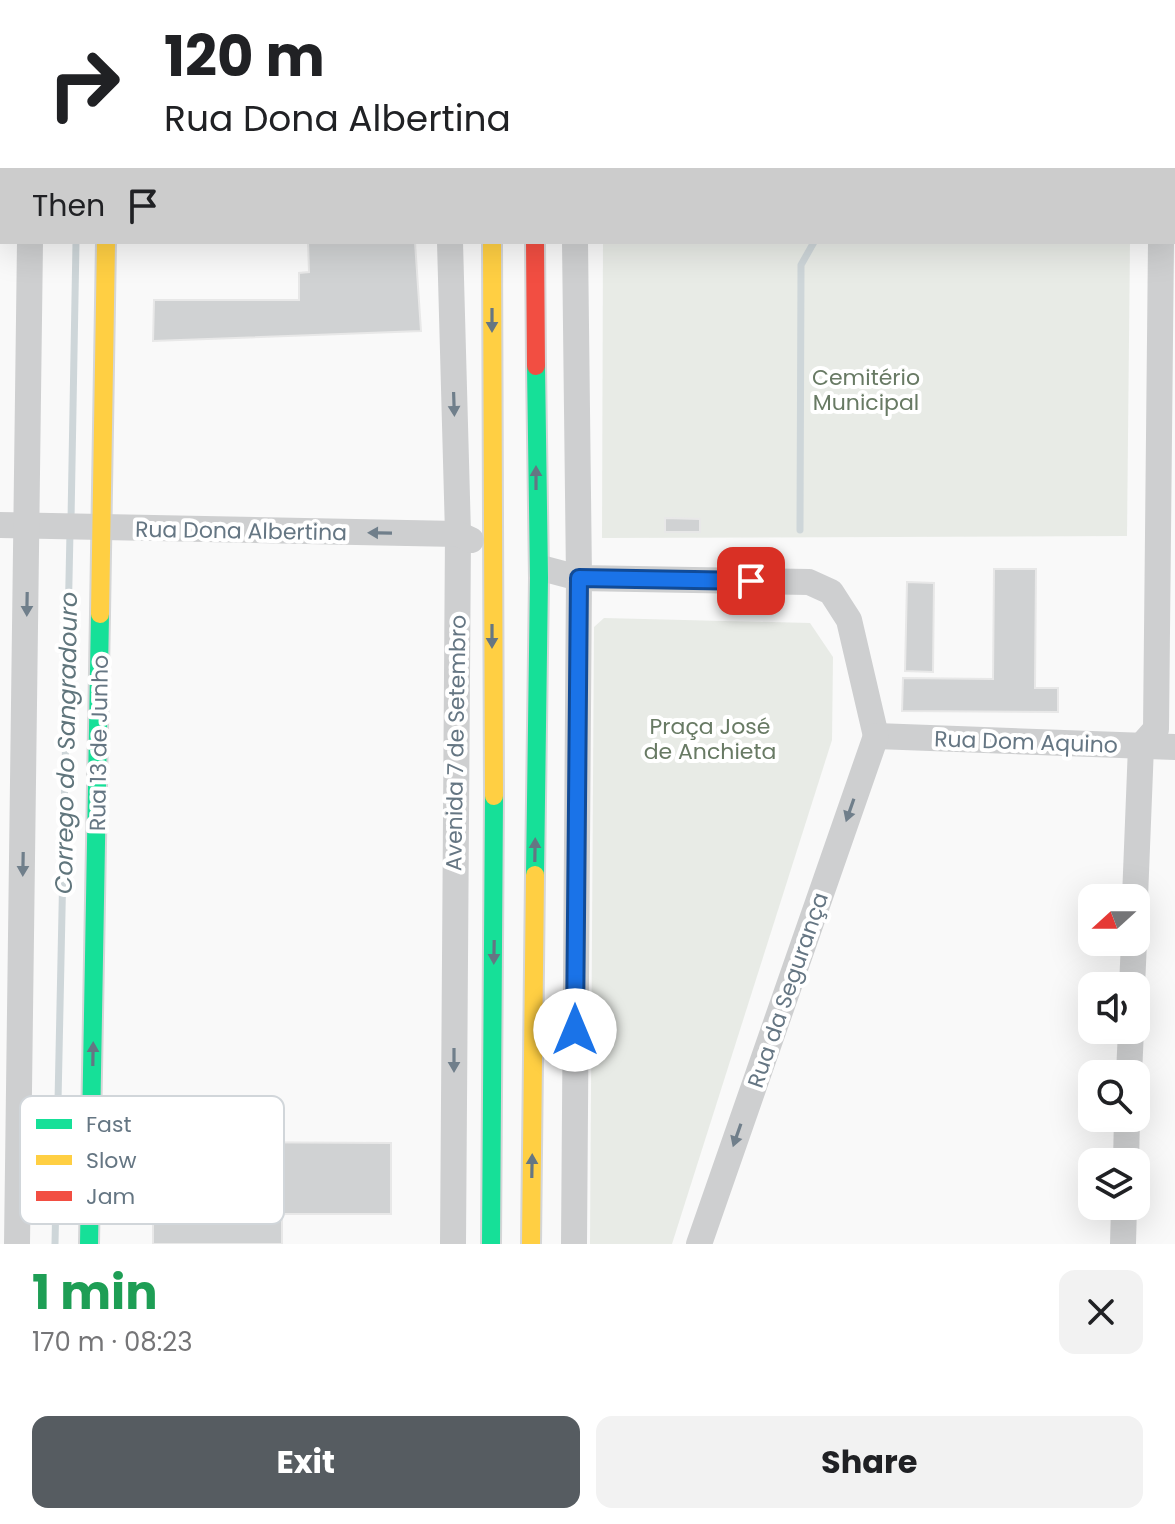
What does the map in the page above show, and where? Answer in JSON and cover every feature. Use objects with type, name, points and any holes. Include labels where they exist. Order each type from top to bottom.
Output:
[{"type":"main road","name":"Rua 13 de Junho","points":[[92,1096],[106,244]]},
{"type":"main road","name":"Avenida 7 de Setembro","points":[[477,535],[492,244]]},
{"type":"main road","points":[[535,244],[537,527]]},
{"type":"main road","points":[[531,1244],[542,574]]},
{"type":"main road","name":"Avenida 7 de Setembro","points":[[491,1244],[494,906],[492,582]]},
{"type":"main road","name":"Rua 13 de Junho","points":[[89,1224],[89,1244]]},
{"type":"street","points":[[17,1244],[29,526],[30,244]]},
{"type":"street","name":"Avenida 7 de Setembro","points":[[450,244],[477,535],[454,907],[453,1244]]},
{"type":"street","points":[[574,1244],[579,578],[575,244]]},
{"type":"street","points":[[1136,884],[1141,746],[1156,729],[1166,453],[1161,244]]},
{"type":"street","points":[[542,574],[547,547],[537,527],[509,519],[477,535],[480,565],[492,582],[511,589],[521,588],[542,574],[579,578],[809,582],[831,592],[849,620],[876,736]]},
{"type":"street","name":"Rua Dona Albertina","points":[[0,525],[477,535]]},
{"type":"street","name":"Rua Dom Aquino","points":[[876,736],[1175,747]]},
{"type":"street","name":"Rua da Segurança","points":[[699,1244],[876,736]]},
{"type":"street","points":[[454,907],[494,906]]},
{"type":"street","points":[[535,906],[576,908]]},
{"type":"street","points":[[1123,1244],[1124,1220]]},
{"type":"green space","name":"Cemitério Municipal","points":[[603,244],[1130,244],[1127,536],[602,538]]},
{"type":"green space","name":"Praça José de Anchieta","points":[[604,618],[810,623],[833,657],[832,740],[672,1244],[590,1244],[594,627]]},
{"type":"building","points":[[308,244],[415,244],[421,331],[153,341],[154,300],[299,300],[299,273],[309,272]]},
{"type":"building","points":[[665,518],[700,519],[700,532],[665,532]]},
{"type":"building","points":[[994,569],[1036,569],[1035,688],[1058,688],[1058,712],[902,711],[903,678],[993,679]]},
{"type":"building","points":[[907,582],[934,583],[933,672],[905,671]]},
{"type":"building","points":[[284,1142],[391,1143],[391,1214],[284,1214]]},
{"type":"building","points":[[153,1224],[282,1224],[282,1244],[153,1244]]},
{"type":"waterway","name":"Corrego do Sangradouro","points":[[71,520],[76,244]]},
{"type":"waterway","points":[[800,530],[801,265],[813,244]]},
{"type":"waterway","name":"Corrego do Sangradouro","points":[[58,1096],[70,532]]},
{"type":"waterway","name":"Corrego do Sangradouro","points":[[55,1224],[55,1244]]},
{"type":"traffic: fast","points":[[535,875],[539,578],[536,366]]},
{"type":"traffic: fast","points":[[92,1096],[100,614]]},
{"type":"traffic: fast","points":[[491,1244],[494,796]]},
{"type":"traffic: fast","points":[[89,1224],[89,1244]]},
{"type":"traffic: slow","points":[[100,614],[106,244]]},
{"type":"traffic: slow","points":[[492,244],[494,796]]},
{"type":"traffic: slow","points":[[531,1244],[535,875]]},
{"type":"traffic: jam","points":[[535,244],[536,366]]},
{"type":"route","points":[[575,1030],[579,578],[751,581]]}]
